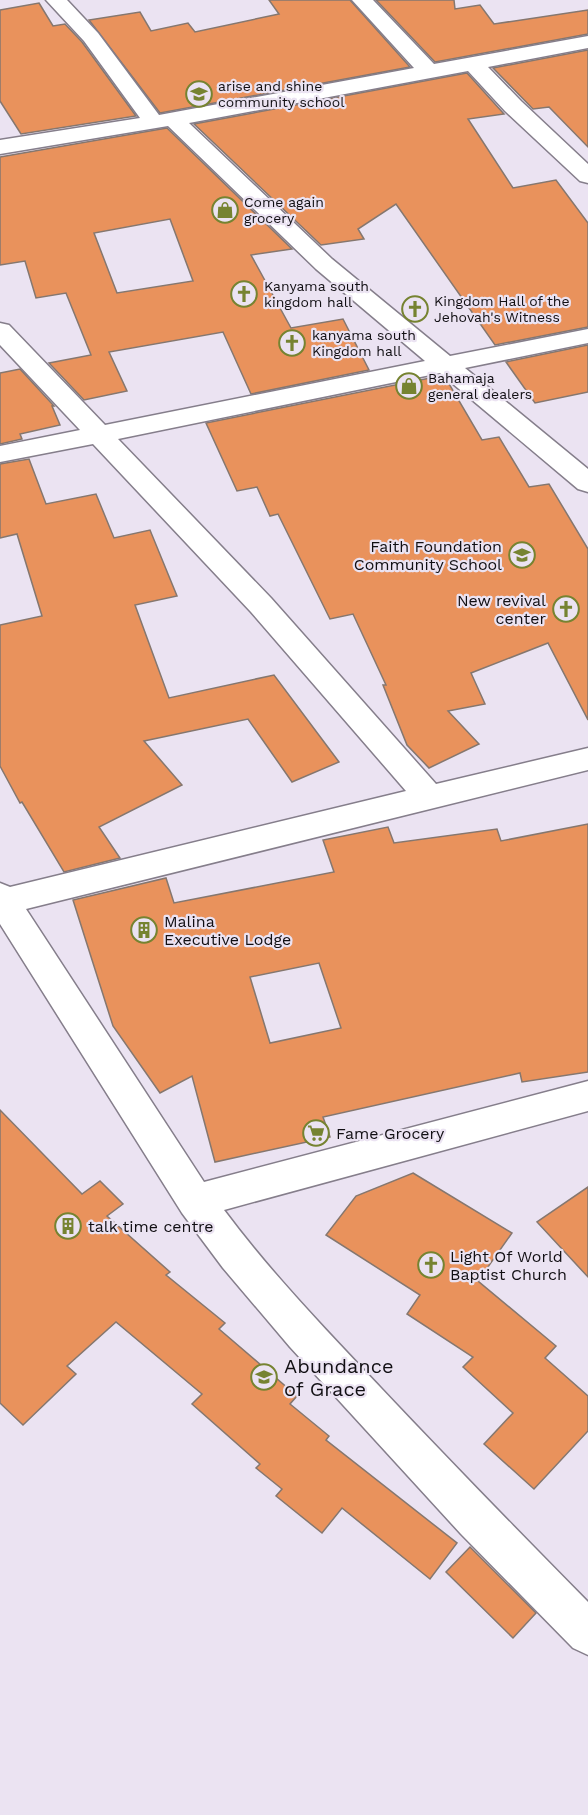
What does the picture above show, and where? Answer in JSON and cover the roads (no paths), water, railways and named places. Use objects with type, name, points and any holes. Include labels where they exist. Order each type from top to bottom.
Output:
[{"type":"street","points":[[56,0],[163,120],[324,264],[588,483]]},
{"type":"street","points":[[362,0],[429,71]]},
{"type":"street","points":[[2,144],[163,120],[588,42]]},
{"type":"street","points":[[472,63],[513,106],[588,176]]},
{"type":"street","points":[[0,330],[261,605],[431,799]]},
{"type":"street","points":[[0,454],[588,336]]},
{"type":"street","points":[[588,759],[431,799],[2,899],[195,1201],[236,1256],[304,1334],[476,1519],[588,1633]]},
{"type":"street","points":[[195,1201],[588,1096]]},
{"type":"place","name":"arise and shine community school","points":[[199,94]]},
{"type":"place","name":"Come again grocery","points":[[225,210]]},
{"type":"place","name":"Kanyama south kingdom hall","points":[[244,294]]},
{"type":"place","name":"Kingdom Hall of the Jehovah's Witness","points":[[415,309]]},
{"type":"place","name":"kanyama south Kingdom hall","points":[[292,343]]},
{"type":"place","name":"Bahamaja general dealers","points":[[409,386]]},
{"type":"place","name":"Faith Foundation Community School","points":[[522,555]]},
{"type":"place","name":"New revival center","points":[[566,609]]},
{"type":"place","name":"Malina Executive Lodge","points":[[144,930]]},
{"type":"place","name":"Fame Grocery","points":[[316,1133]]},
{"type":"place","name":"talk time centre","points":[[68,1226]]},
{"type":"place","name":"Light Of World Baptist Church","points":[[431,1265]]},
{"type":"place","name":"Abundance of Grace","points":[[264,1377]]}]
